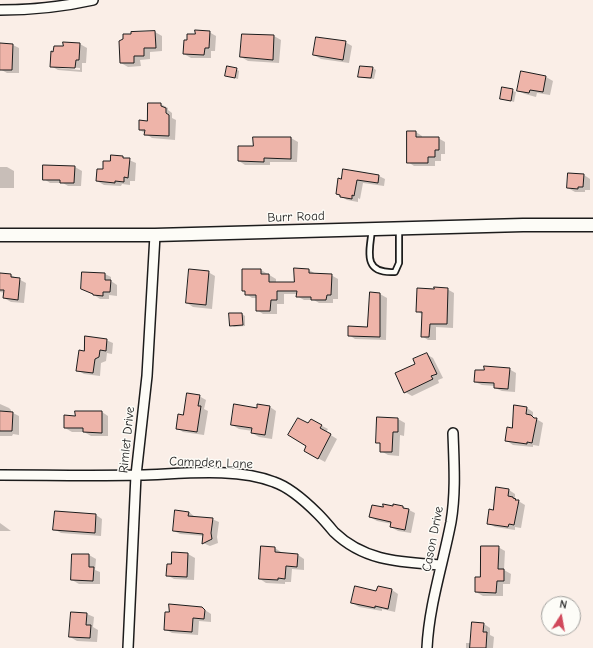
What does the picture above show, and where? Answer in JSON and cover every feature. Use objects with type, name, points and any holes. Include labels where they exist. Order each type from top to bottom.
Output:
[{"type":"street","points":[[0,10],[29,10],[69,5],[93,0]]},
{"type":"street","name":"Burr Road","points":[[0,235],[155,235],[523,225],[593,225]]},
{"type":"street","name":"Rimlet Drive","points":[[128,648],[136,475],[147,376],[155,235]]},
{"type":"street","name":"Cason Drive","points":[[427,648],[432,607],[451,521],[455,491],[453,433]]},
{"type":"street","name":"Campden Lane","points":[[0,475],[136,475],[213,473],[250,475],[276,482],[297,496],[318,513],[335,532],[355,548],[383,559],[409,563],[441,565]]},
{"type":"lane","points":[[372,229],[369,260],[375,267],[383,272],[395,272],[399,263],[398,228]]},
{"type":"building","points":[[195,30],[210,31],[209,48],[205,48],[204,55],[183,54],[184,40],[187,40],[187,34],[195,34]]},
{"type":"building","points":[[155,31],[156,48],[144,48],[144,56],[134,56],[134,63],[120,63],[119,41],[123,39],[123,34],[131,34],[131,32]]},
{"type":"building","points":[[242,34],[274,35],[273,60],[240,57]]},
{"type":"building","points":[[316,37],[346,41],[343,60],[313,55]]},
{"type":"building","points":[[63,42],[80,43],[79,60],[76,60],[75,68],[50,67],[51,51],[53,52],[54,46],[63,46]]},
{"type":"building","points":[[0,43],[13,44],[12,70],[0,70]]},
{"type":"building","points":[[227,66],[237,68],[235,78],[225,76]]},
{"type":"building","points":[[360,66],[373,67],[371,78],[358,77]]},
{"type":"building","points":[[521,71],[546,76],[543,92],[530,90],[529,93],[517,91]]},
{"type":"building","points":[[502,87],[513,89],[511,101],[500,99]]},
{"type":"building","points":[[148,103],[161,103],[161,106],[166,108],[166,113],[169,115],[169,136],[144,135],[145,130],[139,130],[139,120],[147,121]]},
{"type":"building","points":[[407,131],[416,131],[416,137],[439,137],[439,150],[435,150],[435,157],[428,157],[428,163],[407,163]]},
{"type":"building","points":[[253,137],[291,137],[291,159],[264,158],[264,162],[238,161],[238,146],[253,146]]},
{"type":"building","points":[[111,155],[130,158],[128,178],[124,177],[124,182],[115,181],[115,183],[96,181],[97,169],[103,169],[103,161],[110,161]]},
{"type":"building","points":[[43,165],[75,166],[74,183],[60,183],[60,180],[43,180]]},
{"type":"building","points":[[343,169],[379,175],[378,183],[357,180],[352,199],[340,197],[340,195],[336,194],[338,178],[341,179]]},
{"type":"building","points":[[568,173],[584,174],[583,187],[578,187],[578,189],[567,188]]},
{"type":"building","points":[[294,268],[309,269],[309,273],[332,274],[331,295],[327,295],[326,300],[311,300],[311,297],[296,297],[297,291],[277,291],[277,300],[271,300],[270,311],[256,311],[256,295],[245,295],[245,291],[242,291],[242,269],[261,269],[261,274],[269,274],[269,282],[294,282]]},
{"type":"building","points":[[189,269],[209,271],[206,305],[186,303]]},
{"type":"building","points":[[82,272],[105,273],[105,280],[111,280],[110,292],[103,292],[103,296],[93,295],[81,289]]},
{"type":"building","points":[[0,273],[11,274],[11,277],[20,278],[18,300],[3,298],[4,290],[0,290]]},
{"type":"building","points":[[434,287],[448,288],[447,324],[430,324],[429,337],[421,337],[422,312],[416,312],[417,288],[434,289]]},
{"type":"building","points":[[370,292],[380,293],[380,337],[348,336],[348,326],[367,327]]},
{"type":"building","points":[[229,313],[242,313],[243,325],[230,326]]},
{"type":"building","points":[[85,336],[107,339],[106,351],[100,350],[99,357],[95,359],[93,373],[76,371],[79,350],[84,351]]},
{"type":"building","points":[[427,353],[437,374],[431,376],[433,379],[404,393],[395,373],[415,364],[413,359]]},
{"type":"building","points":[[484,366],[510,368],[508,389],[494,388],[494,383],[474,382],[475,370],[484,370]]},
{"type":"building","points":[[187,393],[200,395],[198,406],[201,406],[197,432],[176,429],[178,414],[183,415]]},
{"type":"building","points":[[234,404],[257,408],[257,404],[270,406],[265,435],[251,433],[252,428],[231,425]]},
{"type":"building","points":[[514,405],[527,407],[526,414],[537,418],[532,443],[527,442],[527,444],[505,441],[507,427],[512,428]]},
{"type":"building","points":[[0,411],[13,412],[12,431],[0,431]]},
{"type":"building","points":[[75,411],[102,411],[102,433],[83,432],[83,428],[64,428],[64,415],[75,416]]},
{"type":"building","points":[[377,417],[398,418],[398,432],[393,432],[392,452],[380,452],[380,443],[376,443]]},
{"type":"building","points":[[298,418],[308,423],[311,419],[322,425],[320,428],[331,434],[318,459],[304,451],[306,446],[288,435]]},
{"type":"building","points":[[496,487],[509,489],[508,496],[513,497],[516,499],[515,500],[519,500],[514,525],[509,524],[508,527],[487,524],[489,509],[493,510]]},
{"type":"building","points":[[383,504],[393,506],[393,504],[409,509],[405,530],[390,527],[391,522],[369,517],[372,505],[383,507]]},
{"type":"building","points":[[175,510],[189,512],[188,516],[213,518],[211,533],[212,539],[202,544],[203,534],[173,531]]},
{"type":"building","points":[[55,511],[96,514],[95,533],[53,530]]},
{"type":"building","points":[[261,546],[275,547],[275,552],[298,554],[297,567],[286,566],[285,579],[259,579]]},
{"type":"building","points":[[481,546],[499,546],[498,569],[504,569],[504,581],[497,581],[496,593],[475,592],[475,577],[480,577]]},
{"type":"building","points":[[172,552],[188,553],[187,577],[166,576],[167,564],[171,564]]},
{"type":"building","points":[[72,554],[89,554],[89,567],[94,567],[93,581],[71,580]]},
{"type":"building","points":[[355,586],[376,591],[378,586],[392,589],[388,609],[351,603]]},
{"type":"building","points":[[169,604],[202,607],[205,610],[204,619],[193,618],[192,632],[164,630],[165,612],[169,612]]},
{"type":"building","points":[[71,612],[87,613],[86,625],[91,625],[90,638],[69,637]]},
{"type":"building","points":[[472,622],[484,623],[483,632],[487,632],[486,648],[470,648]]}]
